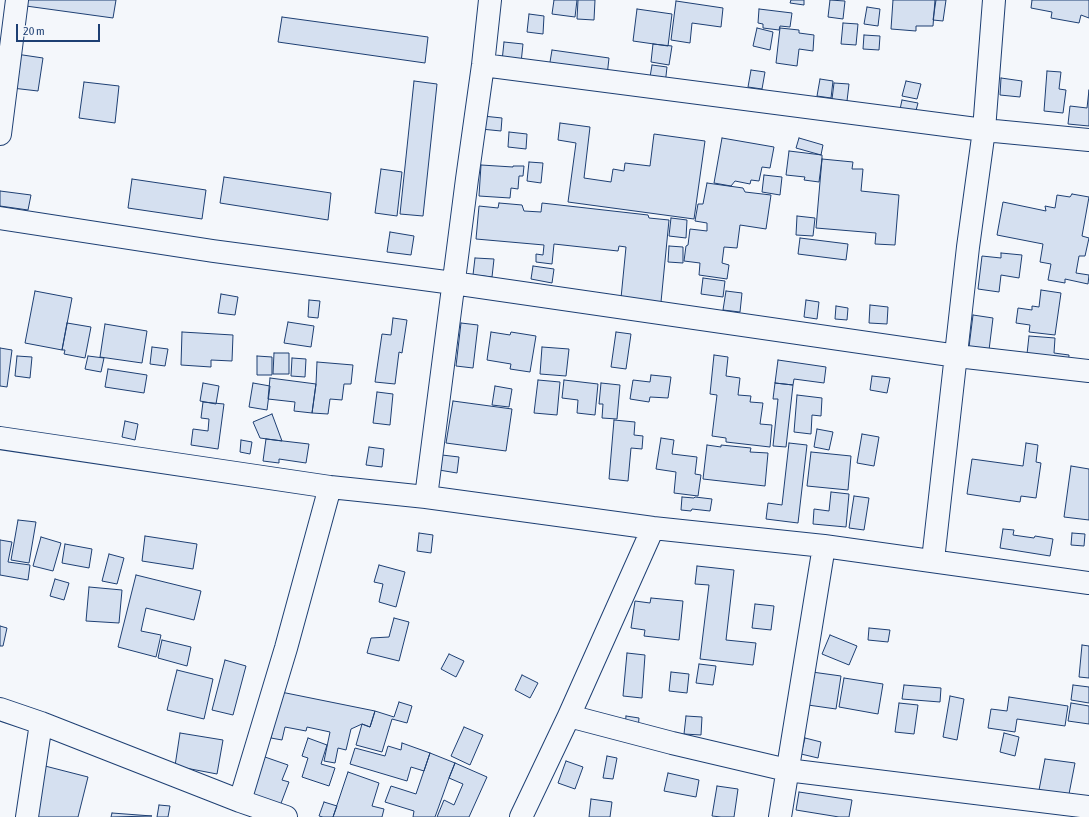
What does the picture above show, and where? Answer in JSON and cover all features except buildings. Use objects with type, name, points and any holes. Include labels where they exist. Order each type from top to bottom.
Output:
[{"type":"street","points":[[426,497],[466,179],[483,65],[490,0]]},
{"type":"street","points":[[933,560],[968,247],[984,130],[994,0]]},
{"type":"street","points":[[0,134],[11,4]]},
{"type":"street","points":[[483,65],[984,130],[1089,140]]},
{"type":"street","points":[[0,218],[213,251],[453,282],[957,356],[1089,371]]},
{"type":"street","points":[[0,438],[330,487],[426,497],[653,528],[824,546],[933,560],[1089,583]]},
{"type":"street","points":[[240,801],[286,648],[330,487]]},
{"type":"street","points":[[521,817],[569,716],[653,528]]},
{"type":"street","points":[[780,817],[824,546]]},
{"type":"street","points":[[0,709],[41,723],[240,801],[286,817]]},
{"type":"street","points":[[569,716],[672,743],[788,770],[1089,807]]},
{"type":"street","points":[[26,817],[41,723]]}]
